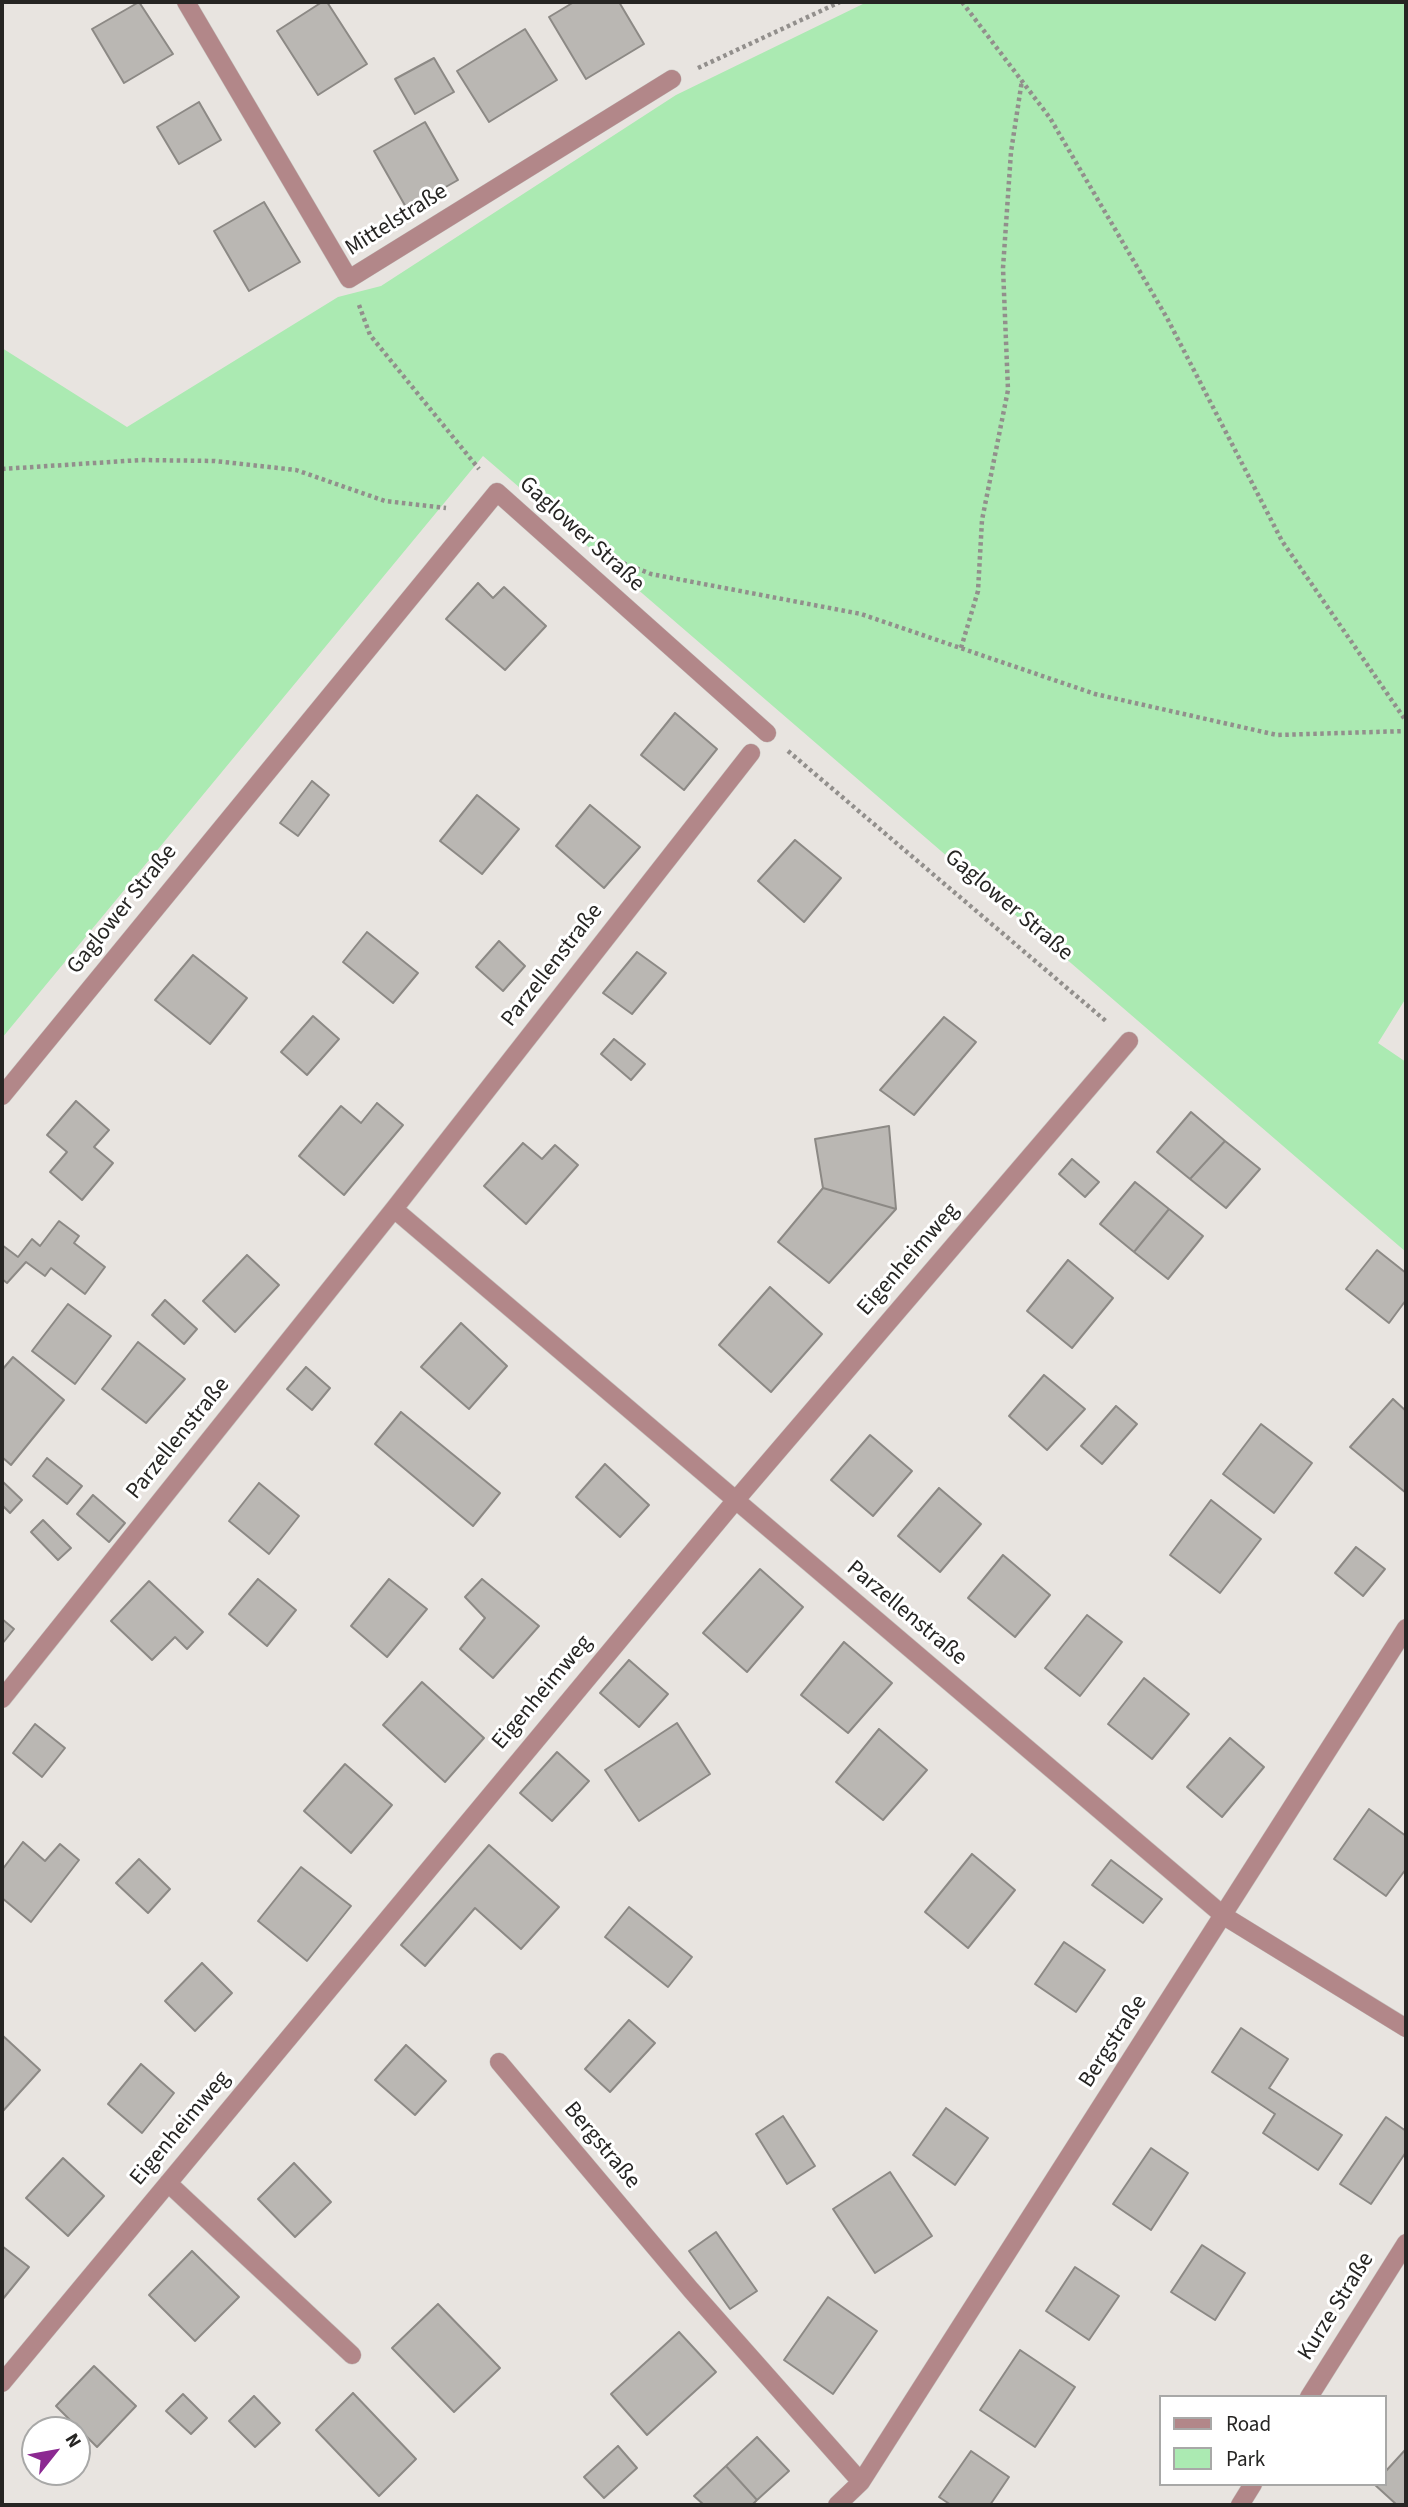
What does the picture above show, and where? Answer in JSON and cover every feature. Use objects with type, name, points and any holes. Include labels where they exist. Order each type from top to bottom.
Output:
[{"type":"street","name":"Mittelstraße","points":[[186,2],[349,279],[672,79]]},
{"type":"street","name":"Gaglower Straße","points":[[2,1096],[497,492],[767,733]]},
{"type":"street","name":"Parzellenstraße","points":[[2,1699],[394,1209],[751,753]]},
{"type":"street","name":"Eigenheimweg","points":[[2,2383],[735,1501],[1129,1041]]},
{"type":"street","name":"Parzellenstraße","points":[[394,1209],[1224,1916],[1406,2028]]},
{"type":"street","name":"Bergstraße","points":[[837,2505],[861,2482],[1406,1628]]},
{"type":"street","name":"Bergstraße","points":[[499,2062],[691,2290],[861,2482]]},
{"type":"street","points":[[168,2183],[352,2355]]},
{"type":"street","name":"Kurze Straße","points":[[1309,2395],[1406,2243]]},
{"type":"street","points":[[1240,2505],[1252,2486]]},
{"type":"path","points":[[672,79],[840,2]]},
{"type":"path","points":[[962,2],[1050,118],[1167,318],[1282,541],[1406,721]]},
{"type":"path","points":[[961,648],[978,591],[982,520],[1008,390],[1003,268],[1011,152],[1022,79]]},
{"type":"path","points":[[349,279],[370,335],[497,492]]},
{"type":"path","points":[[2,469],[141,460],[215,461],[296,470],[385,501],[480,512]]},
{"type":"path","points":[[615,560],[651,574],[861,614],[1095,694],[1277,735],[1406,731]]},
{"type":"path","name":"Gaglower Straße","points":[[767,733],[1129,1041]]},
{"type":"green space","points":[[867,2],[1406,2],[1406,998],[1378,1043],[1406,1062],[1406,1252],[483,456],[2,1038],[2,348],[127,427],[338,297],[381,286],[676,95]]},
{"type":"building","points":[[139,2],[173,54],[124,83],[92,29]]},
{"type":"building","points":[[322,2],[327,2],[367,64],[318,95],[277,31]]},
{"type":"building","points":[[574,2],[619,2],[644,44],[586,79],[549,17]]},
{"type":"building","points":[[525,29],[557,80],[489,122],[457,71]]},
{"type":"building","points":[[434,58],[454,92],[415,114],[395,79]]},
{"type":"building","points":[[199,102],[221,140],[179,164],[157,127]]},
{"type":"building","points":[[425,122],[458,180],[407,209],[374,151]]},
{"type":"building","points":[[264,202],[300,262],[249,291],[214,231]]},
{"type":"building","points":[[478,583],[493,598],[504,587],[546,626],[505,670],[446,619]]},
{"type":"building","points":[[675,713],[717,749],[684,790],[641,755]]},
{"type":"building","points":[[312,781],[329,795],[298,836],[280,823]]},
{"type":"building","points":[[477,795],[519,829],[482,874],[440,841]]},
{"type":"building","points":[[590,805],[640,847],[604,888],[556,846]]},
{"type":"building","points":[[795,840],[841,878],[804,922],[758,881]]},
{"type":"building","points":[[367,932],[418,973],[393,1003],[343,962]]},
{"type":"building","points":[[499,941],[525,966],[503,991],[476,967]]},
{"type":"building","points":[[637,952],[666,973],[632,1014],[603,993]]},
{"type":"building","points":[[193,955],[247,998],[210,1044],[155,1000]]},
{"type":"building","points":[[313,1016],[339,1039],[307,1075],[281,1052]]},
{"type":"building","points":[[944,1017],[976,1042],[914,1115],[880,1090]]},
{"type":"building","points":[[614,1039],[645,1064],[631,1080],[601,1054]]},
{"type":"building","points":[[76,1101],[109,1130],[94,1147],[113,1163],[82,1200],[50,1172],[67,1152],[47,1135]]},
{"type":"building","points":[[377,1103],[403,1125],[344,1195],[299,1156],[341,1106],[361,1123]]},
{"type":"building","points":[[1191,1112],[1225,1141],[1190,1179],[1157,1152]]},
{"type":"building","points":[[889,1126],[896,1209],[823,1188],[815,1139]]},
{"type":"building","points":[[1225,1141],[1260,1169],[1226,1208],[1190,1179]]},
{"type":"building","points":[[523,1143],[542,1159],[555,1145],[578,1165],[526,1224],[484,1186]]},
{"type":"building","points":[[1072,1159],[1099,1182],[1085,1197],[1059,1174]]},
{"type":"building","points":[[1135,1182],[1169,1209],[1134,1252],[1100,1224]]},
{"type":"building","points":[[823,1188],[896,1209],[829,1283],[778,1242]]},
{"type":"building","points":[[1169,1209],[1203,1236],[1168,1279],[1134,1252]]},
{"type":"building","points":[[59,1221],[79,1236],[74,1243],[105,1267],[85,1294],[51,1268],[45,1276],[26,1262],[7,1283],[2,1279],[2,1245],[18,1257],[32,1239],[40,1246]]},
{"type":"building","points":[[1377,1250],[1406,1273],[1406,1300],[1389,1323],[1346,1289]]},
{"type":"building","points":[[247,1255],[279,1285],[235,1332],[203,1301]]},
{"type":"building","points":[[1068,1260],[1113,1298],[1072,1348],[1027,1311]]},
{"type":"building","points":[[770,1287],[822,1334],[771,1392],[719,1345]]},
{"type":"building","points":[[165,1300],[197,1329],[184,1344],[152,1315]]},
{"type":"building","points":[[68,1304],[111,1336],[75,1384],[32,1351]]},
{"type":"building","points":[[461,1323],[507,1366],[469,1409],[421,1367]]},
{"type":"building","points":[[138,1342],[185,1379],[146,1423],[102,1389]]},
{"type":"building","points":[[13,1357],[64,1400],[11,1465],[2,1457],[2,1370]]},
{"type":"building","points":[[306,1367],[330,1388],[312,1410],[287,1389]]},
{"type":"building","points":[[1044,1375],[1085,1409],[1047,1450],[1009,1416]]},
{"type":"building","points":[[1393,1399],[1406,1411],[1406,1493],[1350,1447]]},
{"type":"building","points":[[1116,1406],[1137,1424],[1102,1464],[1081,1446]]},
{"type":"building","points":[[401,1412],[500,1493],[473,1526],[375,1444]]},
{"type":"building","points":[[1261,1424],[1312,1463],[1274,1513],[1223,1474]]},
{"type":"building","points":[[870,1435],[912,1471],[873,1516],[831,1480]]},
{"type":"building","points":[[47,1458],[82,1486],[67,1504],[33,1476]]},
{"type":"building","points":[[605,1464],[649,1505],[620,1537],[576,1497]]},
{"type":"building","points":[[2,1481],[22,1500],[10,1513],[2,1505]]},
{"type":"building","points":[[259,1483],[299,1516],[269,1554],[229,1521]]},
{"type":"building","points":[[939,1488],[981,1524],[940,1572],[898,1536]]},
{"type":"building","points":[[93,1495],[125,1523],[109,1542],[77,1514]]},
{"type":"building","points":[[1211,1500],[1261,1539],[1220,1593],[1170,1555]]},
{"type":"building","points":[[43,1520],[71,1548],[58,1560],[31,1532]]},
{"type":"building","points":[[1356,1547],[1385,1569],[1363,1596],[1335,1573]]},
{"type":"building","points":[[1003,1555],[1050,1595],[1015,1637],[968,1598]]},
{"type":"building","points":[[760,1569],[803,1607],[747,1672],[703,1633]]},
{"type":"building","points":[[258,1579],[296,1610],[267,1646],[229,1614]]},
{"type":"building","points":[[389,1579],[427,1609],[387,1657],[351,1626]]},
{"type":"building","points":[[482,1579],[539,1626],[493,1678],[460,1649],[485,1618],[465,1597]]},
{"type":"building","points":[[149,1581],[203,1632],[187,1649],[175,1637],[152,1660],[111,1621]]},
{"type":"building","points":[[1087,1615],[1122,1642],[1080,1696],[1045,1668]]},
{"type":"building","points":[[2,1619],[14,1629],[2,1644]]},
{"type":"building","points":[[844,1642],[892,1683],[848,1733],[801,1695]]},
{"type":"building","points":[[629,1660],[668,1694],[639,1727],[600,1693]]},
{"type":"building","points":[[1144,1678],[1189,1714],[1152,1759],[1108,1724]]},
{"type":"building","points":[[422,1682],[484,1738],[445,1782],[383,1725]]},
{"type":"building","points":[[677,1723],[710,1774],[639,1821],[605,1770]]},
{"type":"building","points":[[35,1724],[65,1748],[42,1777],[13,1753]]},
{"type":"building","points":[[879,1729],[927,1770],[883,1820],[836,1782]]},
{"type":"building","points":[[1230,1738],[1264,1767],[1222,1817],[1187,1787]]},
{"type":"building","points":[[557,1752],[589,1781],[552,1821],[520,1793]]},
{"type":"building","points":[[345,1764],[392,1805],[351,1853],[304,1811]]},
{"type":"building","points":[[1369,1809],[1406,1836],[1406,1869],[1386,1896],[1334,1859]]},
{"type":"building","points":[[23,1842],[45,1861],[60,1844],[79,1860],[31,1922],[2,1898],[2,1870]]},
{"type":"building","points":[[489,1845],[559,1907],[521,1949],[475,1908],[425,1966],[401,1945]]},
{"type":"building","points":[[972,1854],[1015,1890],[968,1948],[925,1912]]},
{"type":"building","points":[[139,1859],[170,1889],[148,1913],[116,1883]]},
{"type":"building","points":[[1111,1860],[1162,1899],[1143,1923],[1092,1885]]},
{"type":"building","points":[[301,1867],[351,1906],[307,1961],[258,1921]]},
{"type":"building","points":[[629,1907],[692,1957],[668,1987],[605,1937]]},
{"type":"building","points":[[1064,1942],[1105,1970],[1076,2012],[1035,1984]]},
{"type":"building","points":[[202,1963],[232,1993],[195,2031],[165,2001]]},
{"type":"building","points":[[629,2020],[655,2043],[610,2092],[585,2069]]},
{"type":"building","points":[[1241,2028],[1288,2059],[1269,2088],[1342,2135],[1318,2170],[1263,2133],[1275,2114],[1212,2072]]},
{"type":"building","points":[[2,2035],[40,2070],[2,2112]]},
{"type":"building","points":[[406,2045],[446,2081],[415,2115],[375,2080]]},
{"type":"building","points":[[141,2064],[174,2093],[142,2133],[108,2104]]},
{"type":"building","points":[[946,2108],[988,2138],[955,2185],[913,2155]]},
{"type":"building","points":[[783,2116],[815,2166],[787,2184],[756,2134]]},
{"type":"building","points":[[1386,2117],[1406,2131],[1406,2152],[1371,2204],[1340,2184]]},
{"type":"building","points":[[1151,2148],[1188,2173],[1151,2230],[1113,2204]]},
{"type":"building","points":[[63,2158],[104,2196],[68,2236],[26,2198]]},
{"type":"building","points":[[294,2163],[331,2202],[295,2237],[258,2199]]},
{"type":"building","points":[[890,2172],[932,2236],[875,2273],[833,2209]]},
{"type":"building","points":[[716,2232],[757,2291],[730,2309],[689,2251]]},
{"type":"building","points":[[1202,2245],[1245,2273],[1215,2320],[1171,2292]]},
{"type":"building","points":[[2,2246],[29,2267],[2,2300]]},
{"type":"building","points":[[192,2251],[239,2297],[195,2341],[149,2295]]},
{"type":"building","points":[[1075,2267],[1119,2296],[1089,2340],[1046,2311]]},
{"type":"building","points":[[828,2297],[877,2331],[833,2394],[784,2360]]},
{"type":"building","points":[[438,2304],[500,2368],[454,2412],[392,2348]]},
{"type":"building","points":[[679,2332],[716,2372],[647,2435],[611,2394]]},
{"type":"building","points":[[1020,2350],[1075,2387],[1035,2447],[980,2410]]},
{"type":"building","points":[[94,2366],[136,2406],[97,2447],[91,2441],[91,2416],[66,2416],[56,2406]]},
{"type":"building","points":[[353,2393],[416,2459],[379,2496],[316,2430]]},
{"type":"building","points":[[183,2394],[207,2418],[191,2434],[166,2411]]},
{"type":"building","points":[[254,2396],[280,2423],[255,2447],[229,2421]]},
{"type":"building","points":[[757,2437],[789,2471],[757,2500],[726,2466]]},
{"type":"building","points":[[618,2446],[637,2468],[604,2498],[584,2477]]},
{"type":"building","points":[[1406,2449],[1406,2505],[1397,2505],[1376,2486],[1387,2486],[1387,2470]]},
{"type":"building","points":[[971,2451],[1009,2477],[990,2505],[951,2505],[939,2497]]},
{"type":"building","points":[[726,2466],[757,2500],[752,2505],[704,2505],[694,2496]]}]
